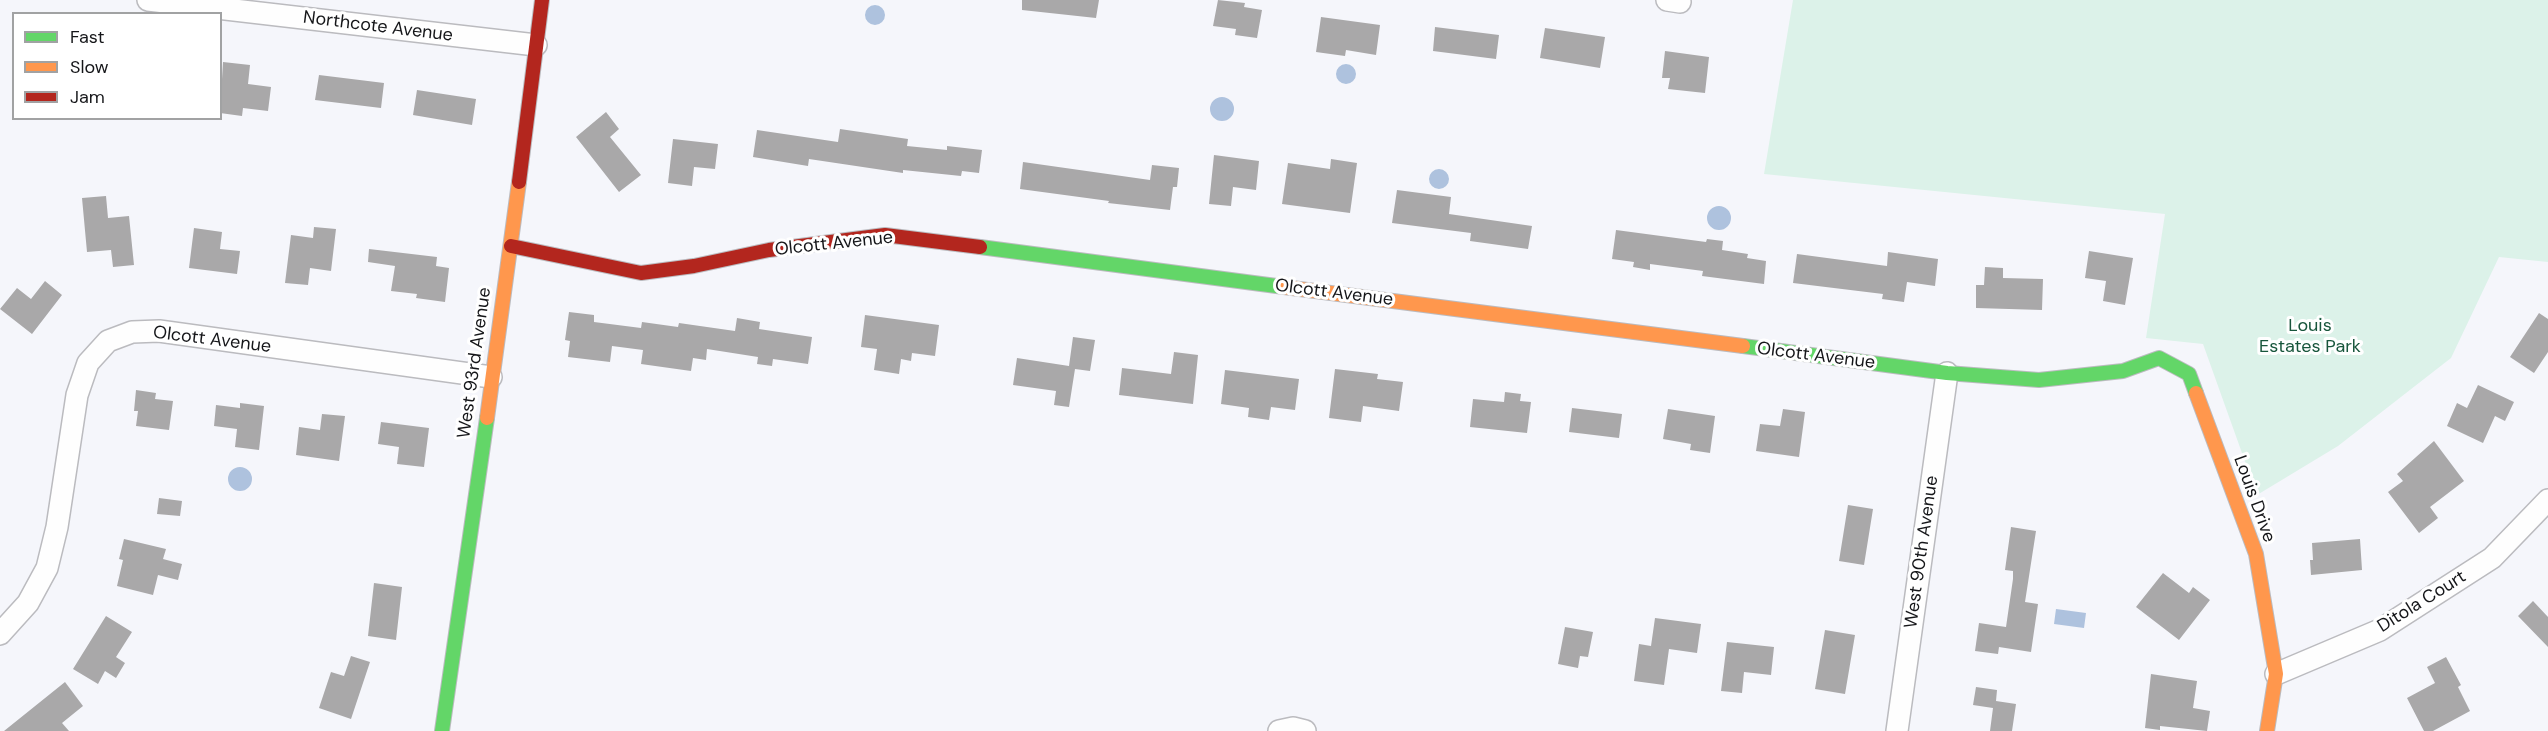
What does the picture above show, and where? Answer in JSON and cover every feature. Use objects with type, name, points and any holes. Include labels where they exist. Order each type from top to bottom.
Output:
[{"type":"street","name":"Northcote Avenue","points":[[148,0],[536,45]]},
{"type":"street","name":"West 93rd Avenue","points":[[442,731],[511,246],[542,0]]},
{"type":"street","name":"Olcott Avenue","points":[[511,246],[641,273],[694,266],[769,249],[885,235],[1947,373],[2039,380],[2123,370],[2159,358]]},
{"type":"street","name":"Olcott Avenue","points":[[0,634],[28,603],[47,568],[57,527],[77,396],[88,363],[108,341],[132,333],[159,331],[491,377]]},
{"type":"street","name":"Louis Drive","points":[[2159,358],[2189,374],[2256,554],[2276,674],[2267,731]]},
{"type":"street","name":"West 90th Avenue","points":[[1897,731],[1947,373]]},
{"type":"street","name":"Ditola Court","points":[[2276,674],[2380,630],[2492,558],[2548,500]]},
{"type":"street","points":[[1279,731],[1293,728],[1305,731]]},
{"type":"green space","name":"Louis Estates Park","points":[[1793,0],[2548,0],[2548,262],[2499,257],[2451,358],[2338,446],[2257,495],[2203,344],[2146,338],[2165,214],[1764,174]]},
{"type":"water","points":[[875,5],[882,8],[885,15],[882,22],[875,25],[868,22],[865,15],[868,8]]},
{"type":"water","points":[[1346,64],[1353,67],[1356,74],[1353,81],[1346,84],[1339,81],[1336,74],[1339,67]]},
{"type":"water","points":[[1222,97],[1227,98],[1233,104],[1233,114],[1227,120],[1222,121],[1217,120],[1211,114],[1210,109],[1211,104],[1217,98]]},
{"type":"water","points":[[1439,169],[1446,172],[1449,179],[1446,186],[1439,189],[1432,186],[1429,179],[1432,172]]},
{"type":"water","points":[[1719,206],[1724,207],[1730,213],[1730,223],[1724,229],[1719,230],[1714,229],[1708,223],[1707,218],[1708,213],[1714,207]]},
{"type":"water","points":[[240,467],[245,468],[251,474],[251,484],[245,490],[240,491],[235,490],[229,484],[228,479],[229,474],[235,468]]},
{"type":"water","points":[[2056,609],[2086,613],[2084,628],[2054,624]]},
{"type":"building","points":[[1022,0],[1099,0],[1096,18],[1022,10]]},
{"type":"building","points":[[1218,0],[1245,3],[1244,7],[1262,10],[1257,38],[1235,35],[1236,29],[1213,26]]},
{"type":"building","points":[[1321,17],[1380,25],[1376,55],[1346,50],[1345,56],[1316,52]]},
{"type":"building","points":[[1435,27],[1499,35],[1496,59],[1433,51]]},
{"type":"building","points":[[1545,28],[1605,37],[1600,68],[1540,58]]},
{"type":"building","points":[[1665,51],[1709,57],[1705,93],[1668,89],[1670,78],[1662,78]]},
{"type":"building","points":[[223,62],[250,65],[248,84],[271,87],[268,111],[243,108],[242,116],[222,113]]},
{"type":"building","points":[[319,75],[384,83],[381,108],[315,100]]},
{"type":"building","points":[[417,90],[476,99],[472,125],[413,115]]},
{"type":"building","points":[[606,112],[619,129],[610,137],[641,175],[619,192],[576,137]]},
{"type":"building","points":[[840,129],[908,139],[907,146],[947,150],[947,146],[982,150],[979,173],[962,171],[961,176],[903,170],[903,173],[809,159],[808,166],[753,157],[757,130],[838,142]]},
{"type":"building","points":[[673,139],[718,144],[715,169],[694,167],[692,186],[668,183]]},
{"type":"building","points":[[1214,155],[1259,161],[1256,190],[1233,187],[1231,206],[1209,204]]},
{"type":"building","points":[[1331,159],[1357,163],[1350,213],[1282,204],[1288,163],[1330,169]]},
{"type":"building","points":[[1023,162],[1150,180],[1152,165],[1179,168],[1177,187],[1173,187],[1170,210],[1020,189]]},
{"type":"building","points":[[1397,190],[1451,197],[1449,214],[1532,226],[1528,249],[1470,241],[1471,233],[1392,223]]},
{"type":"building","points":[[106,196],[108,218],[129,216],[134,265],[113,267],[111,250],[87,252],[82,198]]},
{"type":"building","points":[[314,227],[336,229],[331,271],[310,268],[308,285],[285,283],[291,235],[313,238]]},
{"type":"building","points":[[194,228],[222,232],[220,249],[240,251],[237,274],[189,268]]},
{"type":"building","points":[[1616,230],[1706,242],[1707,239],[1723,241],[1722,250],[1748,254],[1747,258],[1766,261],[1764,284],[1702,276],[1703,271],[1650,264],[1650,270],[1633,267],[1634,262],[1612,259]]},
{"type":"building","points":[[369,249],[437,257],[436,266],[449,268],[445,302],[416,298],[417,294],[391,291],[395,266],[368,262]]},
{"type":"building","points":[[2089,251],[2133,258],[2125,305],[2103,301],[2106,281],[2085,278]]},
{"type":"building","points":[[1888,252],[1938,259],[1935,286],[1907,282],[1904,302],[1882,299],[1883,294],[1793,283],[1797,254],[1887,266]]},
{"type":"building","points":[[1985,267],[2003,268],[2003,278],[2043,279],[2042,310],[1976,308],[1976,285],[1984,285]]},
{"type":"building","points":[[45,281],[62,295],[32,334],[0,309],[17,288],[31,299]]},
{"type":"building","points":[[569,312],[594,315],[594,322],[641,328],[642,322],[678,327],[679,323],[735,331],[737,318],[760,322],[759,329],[812,337],[808,364],[773,359],[772,366],[757,364],[758,357],[707,349],[706,360],[693,358],[691,371],[641,364],[643,350],[612,346],[610,362],[568,357],[570,341],[565,340]]},
{"type":"building","points":[[2539,313],[2548,319],[2548,352],[2534,373],[2510,357]]},
{"type":"building","points":[[865,315],[939,325],[935,356],[912,353],[911,361],[901,359],[899,374],[874,370],[877,349],[861,347]]},
{"type":"building","points":[[1073,337],[1095,340],[1090,371],[1075,369],[1069,407],[1054,405],[1056,391],[1013,385],[1017,358],[1069,366]]},
{"type":"building","points":[[1174,352],[1198,355],[1193,404],[1119,395],[1122,368],[1171,374]]},
{"type":"building","points":[[1335,369],[1378,374],[1377,379],[1403,382],[1399,411],[1363,406],[1361,422],[1329,418]]},
{"type":"building","points":[[1225,370],[1299,379],[1295,410],[1271,407],[1269,420],[1248,417],[1249,408],[1221,404]]},
{"type":"building","points":[[2478,385],[2514,402],[2505,421],[2495,416],[2483,443],[2447,426],[2457,403],[2467,408]]},
{"type":"building","points":[[136,390],[156,393],[155,399],[173,401],[169,430],[136,426],[138,411],[134,411]]},
{"type":"building","points":[[1505,392],[1521,394],[1520,401],[1531,402],[1527,433],[1470,427],[1473,399],[1504,402]]},
{"type":"building","points":[[240,403],[264,406],[259,450],[235,447],[237,429],[214,426],[216,405],[240,408]]},
{"type":"building","points":[[1572,408],[1622,414],[1619,438],[1569,432]]},
{"type":"building","points":[[1668,409],[1715,416],[1710,453],[1690,450],[1691,444],[1663,439]]},
{"type":"building","points":[[1783,409],[1805,412],[1799,457],[1756,451],[1760,424],[1780,426]]},
{"type":"building","points":[[322,414],[345,416],[339,461],[296,455],[299,427],[320,430]]},
{"type":"building","points":[[381,422],[429,428],[424,467],[397,464],[399,447],[378,444]]},
{"type":"building","points":[[2434,441],[2464,481],[2430,507],[2438,518],[2419,533],[2388,492],[2403,481],[2397,474]]},
{"type":"building","points":[[159,498],[182,501],[180,516],[157,514]]},
{"type":"building","points":[[1848,505],[1873,509],[1864,565],[1839,561]]},
{"type":"building","points":[[2011,527],[2036,531],[2025,602],[2038,604],[2031,652],[1999,647],[1998,654],[1975,651],[1979,623],[2006,627],[2013,579],[2013,571],[2005,570]]},
{"type":"building","points":[[124,539],[166,549],[163,559],[182,564],[178,580],[158,575],[153,595],[117,586],[123,560],[119,559]]},
{"type":"building","points":[[2360,539],[2362,570],[2311,575],[2312,543]]},
{"type":"building","points":[[2163,573],[2189,593],[2193,587],[2210,600],[2179,640],[2136,607]]},
{"type":"building","points":[[374,583],[402,587],[396,640],[368,636]]},
{"type":"building","points":[[2533,601],[2548,617],[2548,647],[2518,616]]},
{"type":"building","points":[[106,616],[132,632],[116,657],[125,663],[116,678],[105,671],[98,684],[73,669]]},
{"type":"building","points":[[1655,618],[1701,624],[1697,653],[1669,649],[1664,685],[1634,681],[1639,644],[1651,646]]},
{"type":"building","points":[[1565,627],[1593,632],[1588,657],[1580,656],[1578,668],[1558,664]]},
{"type":"building","points":[[1825,630],[1855,635],[1845,694],[1815,689]]},
{"type":"building","points":[[1727,642],[1774,647],[1771,675],[1744,672],[1742,693],[1721,691]]},
{"type":"building","points":[[351,656],[370,662],[351,719],[319,708],[331,672],[344,676]]},
{"type":"building","points":[[2446,657],[2461,685],[2458,687],[2470,711],[2433,731],[2424,731],[2407,698],[2435,683],[2427,667]]},
{"type":"building","points":[[2151,674],[2197,681],[2193,708],[2210,711],[2207,731],[2160,726],[2160,730],[2145,728]]},
{"type":"building","points":[[65,682],[83,706],[62,723],[69,731],[4,731]]},
{"type":"building","points":[[1976,687],[1997,690],[1996,701],[2016,704],[2012,731],[1990,731],[1993,708],[1973,705]]},
{"type":"traffic: fast","points":[[980,247],[1284,287]]},
{"type":"traffic: fast","points":[[1743,346],[1947,373],[2039,380],[2123,371],[2159,358],[2189,374],[2196,393]]},
{"type":"traffic: fast","points":[[442,731],[487,418]]},
{"type":"traffic: slow","points":[[487,418],[519,182]]},
{"type":"traffic: slow","points":[[1284,287],[1743,346]]},
{"type":"traffic: slow","points":[[2196,393],[2256,554],[2276,674],[2267,731]]},
{"type":"traffic: jam","points":[[519,182],[542,0]]},
{"type":"traffic: jam","points":[[511,246],[641,273],[694,266],[769,250],[885,235],[980,247]]}]
